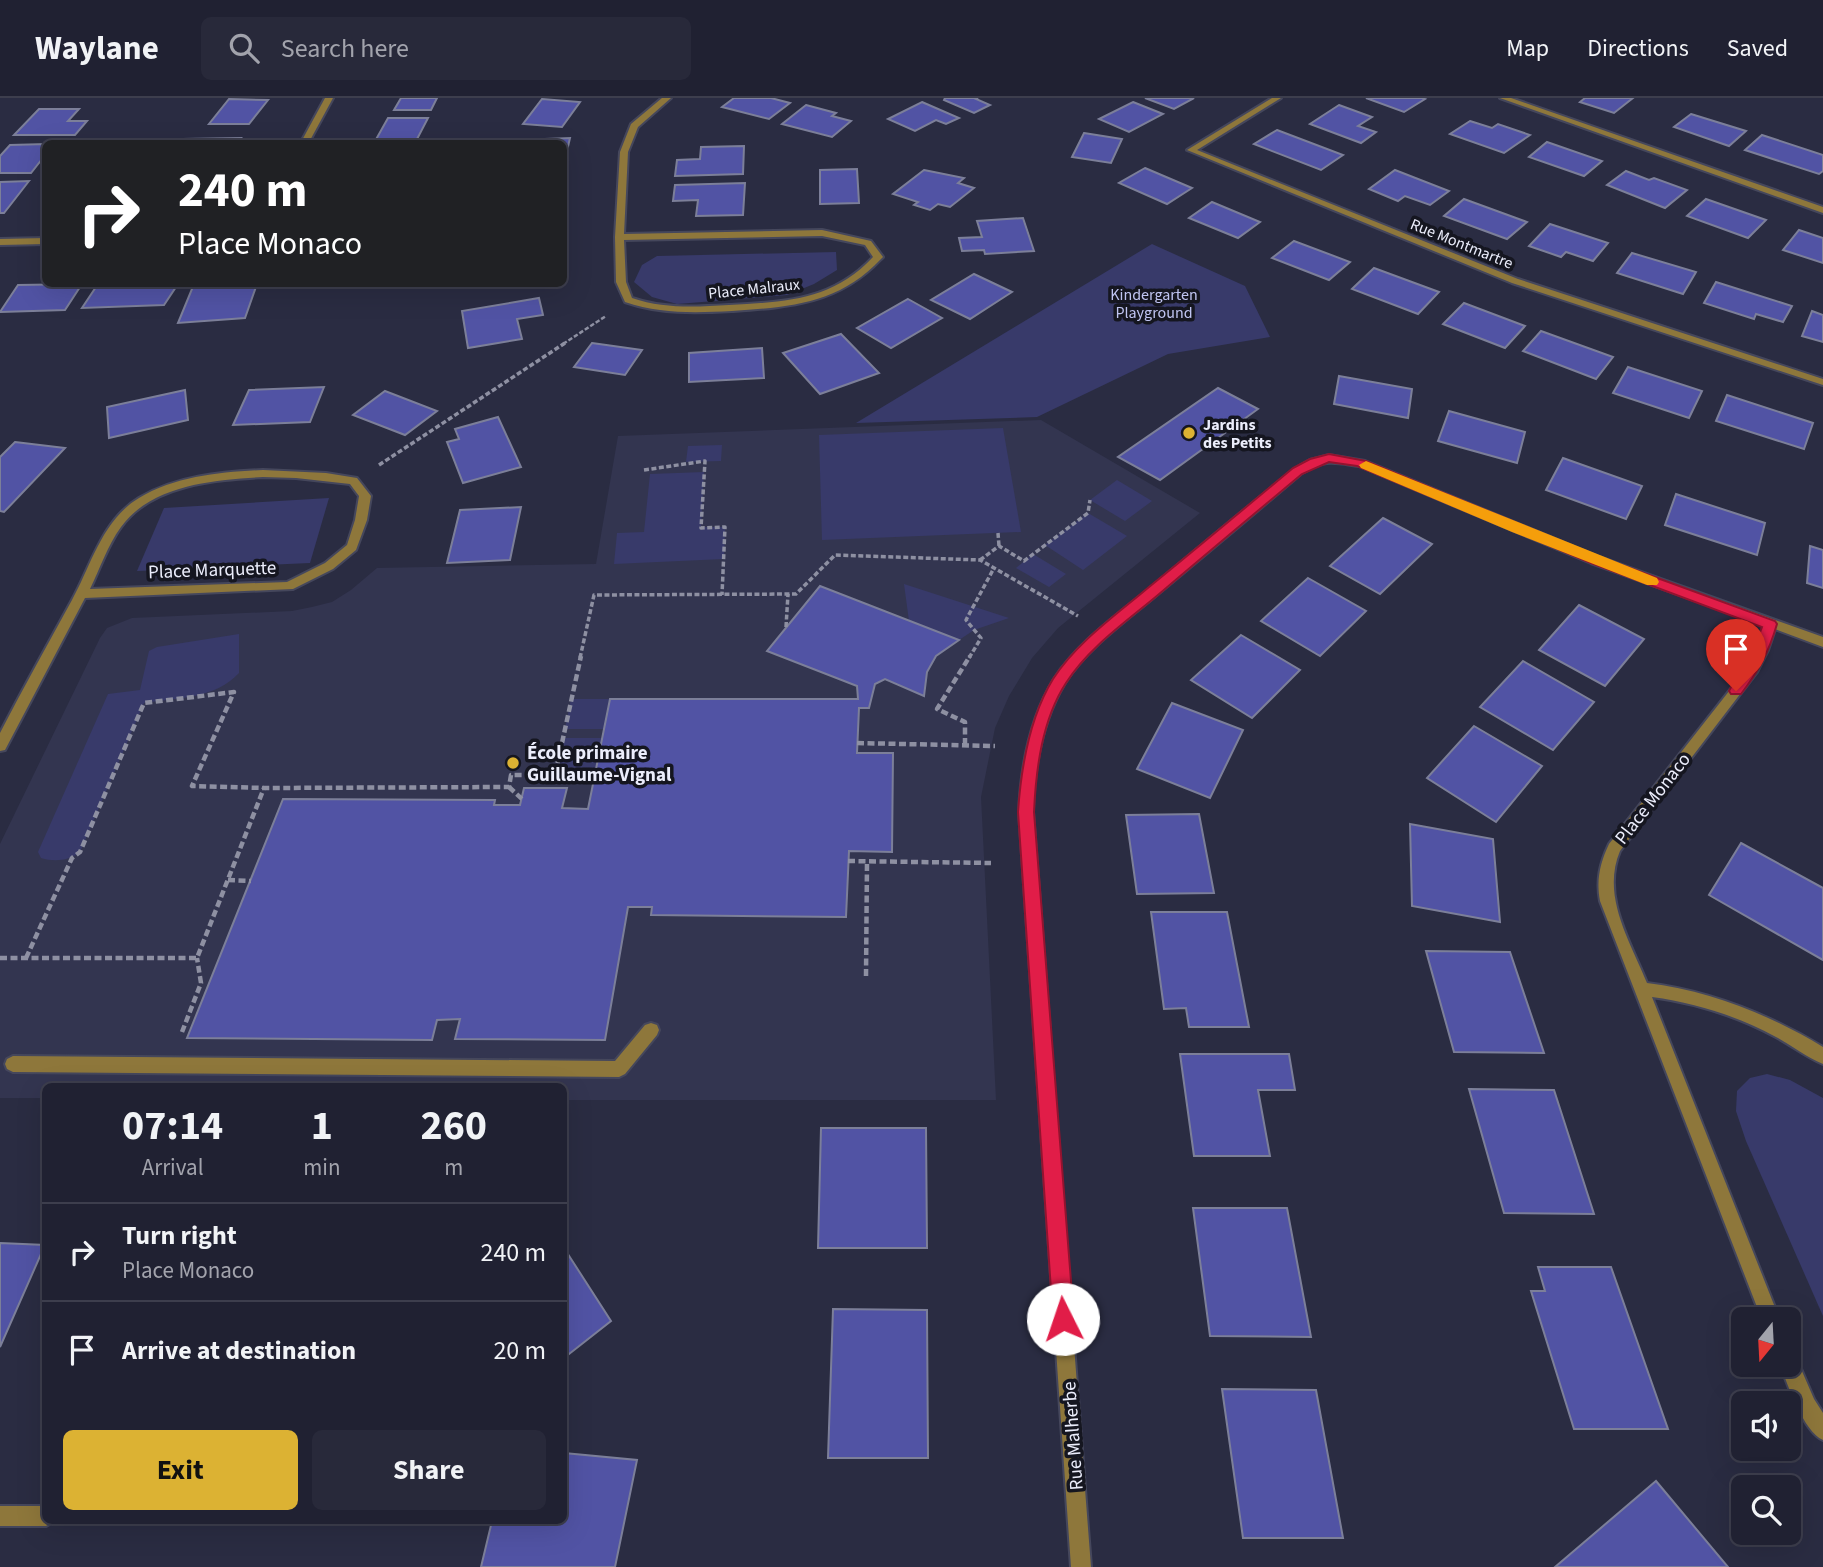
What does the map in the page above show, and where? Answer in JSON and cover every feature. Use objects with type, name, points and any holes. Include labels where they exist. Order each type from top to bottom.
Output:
[{"type":"street","points":[[306,140],[330,98]]},
{"type":"street","name":"Place Malraux","points":[[619,237],[822,233],[868,243],[878,257],[867,270],[824,294],[798,302],[672,311],[646,307],[628,300],[621,282],[619,237],[624,152],[634,126],[667,98]]},
{"type":"street","name":"Rue Montmartre","points":[[1277,98],[1191,150],[1515,281],[1823,382]]},
{"type":"street","points":[[1504,98],[1823,210]]},
{"type":"street","points":[[0,242],[42,241]]},
{"type":"street","name":"Rue Malherbe","points":[[1081,1567],[1026,812],[1027,786],[1038,730],[1058,684],[1071,665],[1106,631],[1281,484],[1314,462],[1329,458],[1361,463],[1573,551],[1823,642]]},
{"type":"street","name":"Place Marquette","points":[[1,743],[53,641],[120,520],[155,493],[196,478],[312,473],[353,481],[365,496],[352,547],[329,566],[289,586],[81,594]]},
{"type":"street","name":"Place Monaco","points":[[1766,1307],[1607,901],[1604,882],[1606,866],[1614,848],[1753,669],[1770,624]]},
{"type":"street","points":[[1642,989],[1681,993],[1720,1003],[1765,1023],[1823,1056]]},
{"type":"street","points":[[13,1064],[619,1069],[651,1030]]},
{"type":"street","points":[[1794,1377],[1807,1406],[1823,1430]]},
{"type":"street","points":[[0,1516],[42,1516]]},
{"type":"path","points":[[375,467],[613,311]]},
{"type":"path","points":[[644,470],[705,461],[701,528],[725,527],[722,594]]},
{"type":"path","points":[[999,546],[1024,561],[1088,513],[1090,500]]},
{"type":"path","points":[[998,533],[999,546]]},
{"type":"path","points":[[980,560],[999,546]]},
{"type":"path","points":[[509,787],[511,775],[555,775],[594,595],[796,594],[835,555],[980,560],[1078,616]]},
{"type":"path","points":[[965,745],[965,722],[937,709],[981,638],[966,620],[994,568]]},
{"type":"path","points":[[786,627],[788,594]]},
{"type":"path","points":[[26,958],[72,858],[80,852],[144,703],[233,692],[192,786],[509,787],[522,799]]},
{"type":"path","points":[[857,743],[995,746]]},
{"type":"path","points":[[169,1065],[201,983],[197,958],[264,788]]},
{"type":"path","points":[[849,861],[990,863]]},
{"type":"path","points":[[866,976],[867,861]]},
{"type":"path","points":[[228,880],[251,881]]},
{"type":"path","points":[[0,958],[197,958]]},
{"type":"shaded area","name":"École primaire Guillaume-Vignal","points":[[1041,420],[1200,513],[1058,628],[1032,658],[1009,696],[995,728],[981,797],[996,1100],[567,1100],[567,1083],[42,1083],[42,1098],[0,1098],[0,844],[107,628],[132,618],[292,611],[312,607],[332,602],[377,568],[596,564],[618,436]]},
{"type":"green space","name":"Kindergarten Playground","points":[[1152,244],[1245,286],[1270,337],[1168,354],[1037,417],[856,423]]},
{"type":"green space","points":[[836,252],[837,270],[814,284],[787,295],[677,304],[652,297],[634,282],[642,265],[657,256]]},
{"type":"green space","points":[[1003,428],[1021,532],[822,540],[819,435]]},
{"type":"green space","points":[[722,445],[721,461],[686,462],[688,446]]},
{"type":"green space","points":[[704,472],[701,527],[725,527],[724,559],[614,564],[617,533],[644,532],[650,474]]},
{"type":"green space","points":[[1117,480],[1152,501],[1125,521],[1090,500]]},
{"type":"green space","points":[[329,498],[310,563],[137,571],[164,508]]},
{"type":"green space","points":[[1088,513],[1127,536],[1083,570],[1045,545]]},
{"type":"green space","points":[[1033,554],[1066,574],[1049,587],[1016,568]]},
{"type":"green space","points":[[904,584],[1009,618],[974,630],[959,640],[909,621]]},
{"type":"green space","points":[[239,634],[239,673],[229,682],[207,693],[144,703],[80,852],[61,860],[41,858],[38,852],[108,694],[140,690],[149,651],[157,647]]},
{"type":"green space","points":[[571,699],[610,699],[604,729],[565,729]]},
{"type":"green space","points":[[562,738],[602,738],[596,768],[556,767]]},
{"type":"green space","points":[[1767,1074],[1790,1080],[1823,1098],[1823,1316],[1746,1141],[1736,1111],[1737,1091],[1750,1078]]},
{"type":"building","points":[[401,98],[437,98],[431,110],[394,110]]},
{"type":"building","points":[[734,98],[771,98],[790,103],[769,119],[722,107]]},
{"type":"building","points":[[978,98],[976,99],[990,105],[974,113],[944,100]]},
{"type":"building","points":[[1145,98],[1194,98],[1174,109]]},
{"type":"building","points":[[1366,98],[1422,98],[1425,99],[1404,112]]},
{"type":"building","points":[[1585,98],[1633,98],[1614,113],[1580,102]]},
{"type":"building","points":[[229,99],[268,100],[249,124],[209,124]]},
{"type":"building","points":[[542,99],[580,102],[562,127],[523,124]]},
{"type":"building","points":[[922,102],[959,118],[946,124],[936,120],[915,131],[888,119]]},
{"type":"building","points":[[1133,102],[1163,114],[1129,132],[1099,119]]},
{"type":"building","points":[[806,105],[836,113],[832,116],[851,121],[832,137],[782,124]]},
{"type":"building","points":[[1339,105],[1372,117],[1358,126],[1376,132],[1361,143],[1310,124]]},
{"type":"building","points":[[39,109],[79,109],[68,121],[87,121],[75,135],[14,135]]},
{"type":"building","points":[[1691,114],[1746,131],[1729,146],[1674,127]]},
{"type":"building","points":[[388,118],[428,118],[417,140],[376,140]]},
{"type":"building","points":[[1470,121],[1492,128],[1498,124],[1530,135],[1504,153],[1450,134]]},
{"type":"building","points":[[1277,130],[1343,155],[1321,170],[1254,144]]},
{"type":"building","points":[[1084,133],[1122,139],[1111,163],[1072,157]]},
{"type":"building","points":[[1762,135],[1823,155],[1823,171],[1819,174],[1745,150]]},
{"type":"building","points":[[241,138],[240,140],[183,139]]},
{"type":"building","points":[[570,138],[567,151],[567,140],[519,140]]},
{"type":"building","points":[[1547,142],[1602,161],[1584,176],[1529,157]]},
{"type":"building","points":[[42,144],[42,159],[31,173],[0,173],[0,156],[10,145]]},
{"type":"building","points":[[744,146],[743,174],[675,176],[677,160],[700,159],[701,147]]},
{"type":"building","points":[[1145,168],[1192,188],[1167,204],[1119,183]]},
{"type":"building","points":[[857,169],[859,203],[820,204],[820,170]]},
{"type":"building","points":[[924,170],[964,178],[958,183],[974,188],[950,207],[938,204],[930,210],[914,205],[918,202],[893,194]]},
{"type":"building","points":[[1395,170],[1449,191],[1430,205],[1405,196],[1398,201],[1369,189]]},
{"type":"building","points":[[1626,171],[1687,190],[1665,208],[1607,185]]},
{"type":"building","points":[[29,181],[4,213],[0,213],[0,182]]},
{"type":"building","points":[[745,183],[743,215],[696,216],[698,200],[673,201],[675,185]]},
{"type":"building","points":[[1464,199],[1527,222],[1507,239],[1444,216]]},
{"type":"building","points":[[1706,199],[1766,220],[1748,238],[1687,216]]},
{"type":"building","points":[[1212,202],[1260,222],[1238,238],[1189,218]]},
{"type":"building","points":[[1023,218],[1034,251],[985,254],[984,250],[962,251],[959,238],[982,237],[977,221]]},
{"type":"building","points":[[1550,224],[1608,243],[1593,261],[1566,252],[1561,257],[1529,246]]},
{"type":"building","points":[[1799,230],[1823,238],[1823,263],[1783,250]]},
{"type":"building","points":[[1294,241],[1350,262],[1329,280],[1272,258]]},
{"type":"building","points":[[1632,253],[1696,272],[1683,294],[1617,273]]},
{"type":"building","points":[[1374,268],[1439,292],[1418,314],[1352,289]]},
{"type":"building","points":[[974,274],[1012,292],[970,319],[931,300]]},
{"type":"building","points":[[1716,282],[1792,306],[1783,322],[1756,314],[1754,319],[1704,303]]},
{"type":"building","points":[[18,285],[80,287],[65,310],[0,312]]},
{"type":"building","points":[[96,287],[176,287],[164,305],[82,308]]},
{"type":"building","points":[[193,287],[256,287],[245,318],[178,323]]},
{"type":"building","points":[[480,287],[540,287],[540,288]]},
{"type":"building","points":[[539,298],[543,315],[517,319],[522,339],[468,348],[462,311]]},
{"type":"building","points":[[908,299],[942,318],[891,348],[857,328]]},
{"type":"building","points":[[1464,303],[1525,326],[1505,348],[1443,324]]},
{"type":"building","points":[[1812,311],[1823,315],[1823,342],[1802,336]]},
{"type":"building","points":[[1541,331],[1613,357],[1596,379],[1523,351]]},
{"type":"building","points":[[841,334],[879,373],[820,394],[783,353]]},
{"type":"building","points":[[592,343],[642,350],[625,375],[574,367]]},
{"type":"building","points":[[762,348],[764,378],[689,382],[689,353]]},
{"type":"building","points":[[1628,367],[1702,391],[1689,418],[1613,393]]},
{"type":"building","points":[[1339,376],[1412,389],[1408,418],[1334,404]]},
{"type":"building","points":[[324,387],[310,422],[233,425],[249,390]]},
{"type":"building","name":"Jardins des Petits","points":[[1218,388],[1258,409],[1160,480],[1118,457]]},
{"type":"building","points":[[185,390],[188,420],[109,438],[107,407]]},
{"type":"building","points":[[385,391],[437,411],[405,435],[353,415]]},
{"type":"building","points":[[1727,395],[1813,423],[1804,449],[1716,421]]},
{"type":"building","points":[[1449,411],[1525,432],[1517,463],[1438,441]]},
{"type":"building","points":[[498,417],[521,467],[463,483],[447,442],[459,439],[455,429]]},
{"type":"building","points":[[15,442],[65,448],[4,512],[0,511],[0,457]]},
{"type":"building","points":[[1563,458],[1642,486],[1626,519],[1546,490]]},
{"type":"building","points":[[1676,494],[1765,523],[1757,555],[1665,525]]},
{"type":"building","points":[[521,507],[510,560],[447,563],[460,510]]},
{"type":"building","points":[[1383,518],[1432,544],[1380,594],[1330,566]]},
{"type":"building","points":[[1810,546],[1823,550],[1823,588],[1807,583]]},
{"type":"building","points":[[1308,578],[1366,611],[1320,656],[1261,621]]},
{"type":"building","points":[[820,586],[959,640],[936,656],[927,672],[924,696],[885,679],[875,684],[869,708],[859,708],[857,753],[893,753],[892,852],[849,851],[846,917],[651,915],[652,907],[628,907],[605,1040],[455,1039],[460,1019],[437,1020],[432,1040],[187,1038],[283,799],[495,800],[494,805],[520,805],[524,788],[567,788],[562,808],[588,809],[610,699],[858,699],[857,686],[767,651]]},
{"type":"building","points":[[1579,605],[1644,639],[1605,686],[1539,650]]},
{"type":"building","points":[[1241,635],[1300,670],[1252,718],[1191,680]]},
{"type":"building","points":[[1523,661],[1594,702],[1553,750],[1480,707]]},
{"type":"building","points":[[1172,703],[1243,730],[1210,798],[1137,769]]},
{"type":"building","points":[[1474,726],[1542,766],[1496,822],[1427,778]]},
{"type":"building","points":[[1199,814],[1214,893],[1137,894],[1126,815]]},
{"type":"building","points":[[1410,824],[1493,839],[1500,922],[1412,906]]},
{"type":"building","points":[[1741,843],[1823,888],[1823,960],[1709,895]]},
{"type":"building","points":[[1151,912],[1227,912],[1249,1027],[1189,1027],[1186,1008],[1164,1009]]},
{"type":"building","points":[[1426,951],[1510,952],[1544,1053],[1454,1052]]},
{"type":"building","points":[[1180,1054],[1289,1054],[1295,1090],[1258,1090],[1270,1156],[1194,1156]]},
{"type":"building","points":[[1469,1089],[1554,1090],[1594,1214],[1504,1213]]},
{"type":"building","points":[[821,1128],[926,1128],[927,1248],[818,1248]]},
{"type":"building","points":[[1193,1208],[1287,1208],[1311,1337],[1210,1336]]},
{"type":"building","points":[[0,1243],[42,1245],[42,1252],[0,1347]]},
{"type":"building","points":[[567,1253],[611,1321],[567,1356]]},
{"type":"building","points":[[1538,1267],[1611,1267],[1668,1429],[1574,1429],[1531,1291],[1545,1291]]},
{"type":"building","points":[[833,1309],[927,1310],[928,1458],[828,1458]]},
{"type":"building","points":[[1222,1389],[1316,1390],[1343,1538],[1243,1538]]},
{"type":"building","points":[[567,1453],[637,1460],[615,1567],[481,1567],[491,1524],[567,1524]]},
{"type":"building","points":[[1656,1481],[1728,1567],[1555,1567]]},
{"type":"slow traffic","points":[[1366,465],[1652,582]]},
{"type":"place","name":"Jardins des Petits","points":[[1189,433]]},
{"type":"place","name":"École primaire Guillaume-Vignal","points":[[513,763]]},
{"type":"route","points":[[1063,1319],[1026,812],[1027,786],[1038,730],[1058,684],[1071,665],[1106,631],[1298,471],[1314,462],[1329,458],[1361,463],[1595,560],[1770,624],[1753,669],[1736,691]]}]
